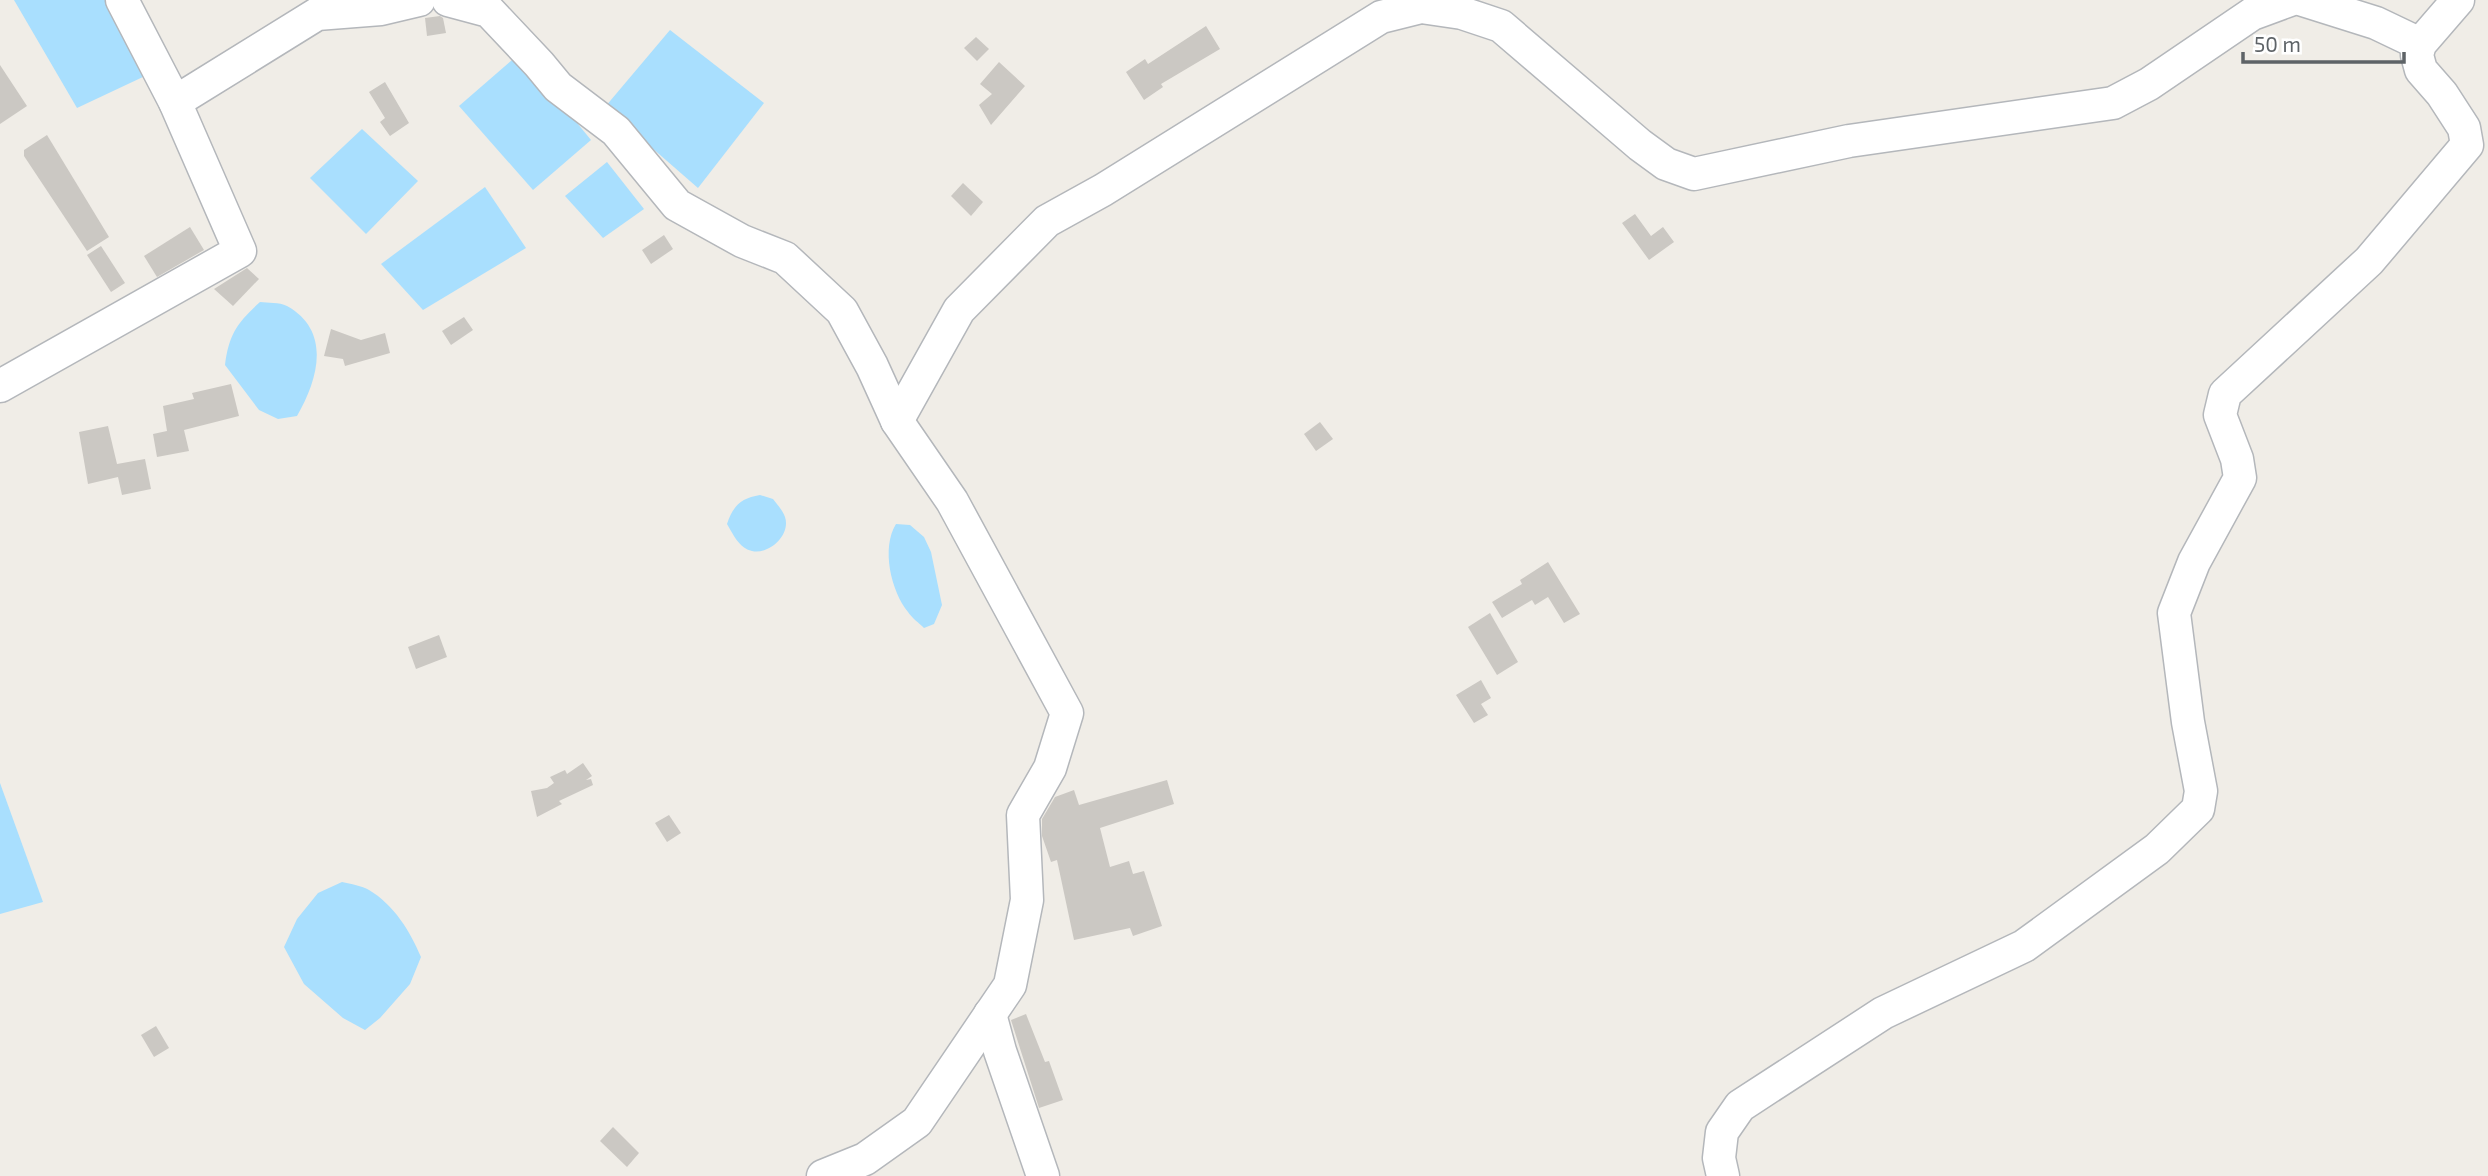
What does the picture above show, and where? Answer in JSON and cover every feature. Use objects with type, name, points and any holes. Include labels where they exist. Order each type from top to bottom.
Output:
[{"type":"street","points":[[0,386],[240,251],[175,102],[122,0]]},
{"type":"street","points":[[175,102],[317,14],[382,9],[419,0]]},
{"type":"street","points":[[448,0],[489,11],[540,64],[558,87],[616,131],[677,205],[743,241],[785,258],[842,311],[872,366],[897,421],[951,501],[1067,713],[1050,768],[1023,815],[1027,900],[1010,985],[917,1122],[865,1159],[823,1176]]},
{"type":"street","points":[[897,421],[959,310],[1047,221],[1103,190],[1381,17],[1421,7],[1462,13],[1501,26],[1640,145],[1666,164],[1694,174],[1849,141],[2112,103],[2149,84],[2252,14],[2290,0]]},
{"type":"street","points":[[2302,0],[2376,23],[2420,44]]},
{"type":"street","points":[[1723,1176],[1719,1158],[1722,1132],[1740,1106],[1883,1013],[2024,946],[2157,849],[2198,809],[2201,792],[2188,722],[2174,613],[2194,562],[2240,478],[2237,459],[2221,415],[2225,394],[2369,261],[2467,145],[2464,128],[2442,94],[2421,71],[2417,55],[2420,44],[2458,0]]},
{"type":"street","points":[[990,1014],[1043,1176]]},
{"type":"water","points":[[14,0],[108,0],[145,76],[77,108]]},
{"type":"water","points":[[670,30],[764,103],[698,188],[605,107]]},
{"type":"water","points":[[520,53],[591,140],[533,190],[459,106]]},
{"type":"water","points":[[362,129],[418,181],[366,234],[310,178]]},
{"type":"water","points":[[607,162],[644,209],[603,238],[565,196]]},
{"type":"water","points":[[485,187],[526,248],[423,310],[381,264]]},
{"type":"water","points":[[260,302],[287,306],[301,316],[315,342],[315,372],[297,416],[278,419],[259,410],[225,365],[235,330]]},
{"type":"water","points":[[760,495],[773,499],[783,512],[786,524],[782,537],[771,547],[752,551],[740,544],[727,524],[739,504]]},
{"type":"water","points":[[896,524],[910,525],[924,537],[931,552],[942,605],[934,624],[924,628],[902,603],[893,581],[889,545]]},
{"type":"water","points":[[0,783],[43,902],[0,914]]},
{"type":"water","points":[[342,882],[366,889],[386,903],[406,928],[421,957],[410,984],[380,1018],[365,1030],[343,1018],[304,984],[284,947],[297,919],[318,893]]},
{"type":"building","points":[[425,18],[443,18],[446,33],[427,36]]},
{"type":"building","points":[[1206,26],[1220,49],[1161,84],[1163,87],[1144,100],[1126,72],[1145,59],[1148,64]]},
{"type":"building","points":[[976,37],[989,49],[977,61],[964,48]]},
{"type":"building","points":[[999,62],[1025,86],[991,125],[979,105],[992,94],[980,84]]},
{"type":"building","points":[[0,65],[27,106],[0,124]]},
{"type":"building","points":[[385,82],[409,123],[390,136],[380,122],[385,118],[369,92]]},
{"type":"building","points":[[47,135],[109,237],[87,251],[24,156],[24,150]]},
{"type":"building","points":[[963,183],[983,202],[971,216],[951,196]]},
{"type":"building","points":[[1635,214],[1651,236],[1663,227],[1674,242],[1649,260],[1622,223]]},
{"type":"building","points":[[190,227],[204,250],[157,277],[144,256]]},
{"type":"building","points":[[664,235],[673,249],[651,264],[642,250]]},
{"type":"building","points":[[101,246],[125,283],[111,292],[87,255]]},
{"type":"building","points":[[247,268],[259,279],[233,306],[214,289]]},
{"type":"building","points":[[464,317],[473,330],[451,345],[442,331]]},
{"type":"building","points":[[331,329],[361,340],[385,333],[390,353],[345,366],[343,359],[324,356]]},
{"type":"building","points":[[231,384],[239,416],[184,430],[189,451],[157,457],[153,434],[167,431],[163,406],[194,399],[192,393]]},
{"type":"building","points":[[1320,422],[1333,439],[1316,451],[1304,434]]},
{"type":"building","points":[[108,426],[117,464],[145,459],[151,489],[122,495],[118,477],[88,484],[79,432]]},
{"type":"building","points":[[1548,562],[1580,614],[1564,623],[1548,597],[1535,605],[1532,600],[1502,618],[1492,602],[1522,584],[1520,580]]},
{"type":"building","points":[[1490,613],[1518,662],[1497,675],[1468,627]]},
{"type":"building","points":[[439,635],[447,657],[416,669],[408,647]]},
{"type":"building","points":[[1481,680],[1491,698],[1481,704],[1488,715],[1474,723],[1456,695]]},
{"type":"building","points":[[583,763],[592,776],[586,780],[591,779],[593,785],[559,801],[562,804],[537,817],[531,791],[547,788],[554,783],[550,777],[565,770],[567,774]]},
{"type":"building","points":[[1167,780],[1174,804],[1100,828],[1110,867],[1129,861],[1133,874],[1144,871],[1162,926],[1133,936],[1130,928],[1074,940],[1057,860],[1051,862],[1042,836],[1042,819],[1055,797],[1074,790],[1079,805]]},
{"type":"building","points":[[669,815],[681,833],[667,842],[655,823]]},
{"type":"building","points":[[1026,1014],[1045,1062],[1049,1061],[1063,1100],[1039,1108],[1011,1020]]},
{"type":"building","points":[[156,1026],[169,1048],[154,1057],[141,1035]]},
{"type":"building","points":[[613,1127],[639,1153],[627,1167],[600,1141]]}]
